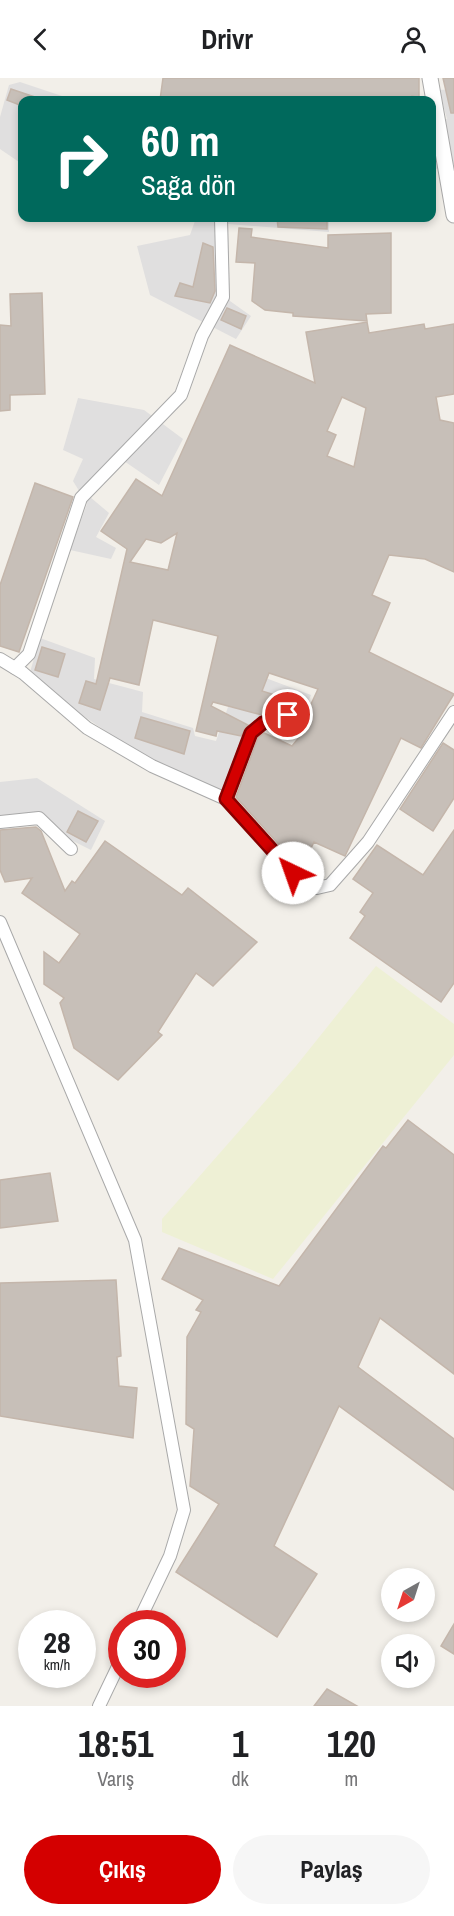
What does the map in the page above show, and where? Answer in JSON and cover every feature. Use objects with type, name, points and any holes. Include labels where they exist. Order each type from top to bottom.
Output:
[{"type":"street","points":[[430,78],[432,96]]},
{"type":"street","points":[[436,120],[454,215]]},
{"type":"street","points":[[15,668],[29,654],[81,498],[181,395],[202,336],[223,297],[221,222]]},
{"type":"street","points":[[0,659],[15,668],[87,728],[152,766],[226,799],[293,873],[310,887],[326,887],[368,842],[454,712]]},
{"type":"street","points":[[226,799],[251,733],[263,723],[288,715]]},
{"type":"street","points":[[0,822],[39,818],[71,849]]},
{"type":"street","points":[[0,921],[135,1240],[184,1510],[170,1556],[144,1610]]},
{"type":"street","points":[[99,1706],[108,1687]]},
{"type":"shaded area","points":[[20,82],[62,96],[18,96],[18,161],[0,149],[0,117],[9,85]]},
{"type":"shaded area","points":[[454,89],[454,164],[436,169],[436,120],[447,119],[439,90]]},
{"type":"shaded area","points":[[195,222],[329,222],[329,232],[228,224],[230,301],[251,316],[236,339],[150,295],[137,246],[190,235]]},
{"type":"shaded area","points":[[78,398],[144,410],[183,439],[159,485],[124,461],[90,497],[109,513],[96,537],[116,548],[111,559],[70,550],[87,504],[73,481],[83,459],[63,450]]},
{"type":"shaded area","points":[[40,638],[95,658],[94,679],[143,692],[142,712],[193,728],[195,736],[216,741],[228,707],[245,709],[255,674],[311,695],[292,739],[260,727],[244,741],[221,791],[135,751],[79,713],[30,672]]},
{"type":"shaded area","points":[[37,778],[105,821],[91,850],[53,831],[40,812],[0,817],[0,782]]},
{"type":"green space","points":[[376,966],[454,1024],[454,1055],[273,1279],[162,1232],[162,1219],[296,1066]]},
{"type":"building","points":[[163,78],[419,78],[419,96],[161,96]]},
{"type":"building","points":[[443,78],[454,78],[454,113],[451,113]]},
{"type":"building","points":[[11,89],[32,96],[18,96],[18,104],[7,100]]},
{"type":"building","points":[[277,222],[327,222],[327,229],[278,227]]},
{"type":"building","points":[[239,228],[252,229],[251,237],[328,248],[328,235],[391,233],[391,313],[366,314],[367,321],[293,316],[293,313],[265,310],[252,301],[255,263],[236,262]]},
{"type":"building","points":[[203,243],[213,247],[215,291],[210,303],[175,296],[180,283],[193,287]]},
{"type":"building","points":[[42,293],[45,394],[10,395],[10,410],[0,411],[0,325],[11,326],[10,294]]},
{"type":"building","points":[[227,308],[246,316],[241,329],[221,320]]},
{"type":"building","points":[[367,322],[369,333],[424,324],[425,329],[454,324],[454,394],[436,397],[440,420],[454,423],[454,572],[425,559],[389,555],[372,595],[390,603],[369,652],[454,694],[421,748],[401,738],[345,856],[314,842],[301,869],[289,856],[290,854],[236,797],[258,738],[264,733],[292,746],[305,730],[300,728],[318,689],[269,673],[262,691],[278,696],[274,711],[262,715],[213,702],[211,706],[248,725],[241,736],[217,731],[216,736],[196,731],[218,636],[153,620],[139,685],[110,678],[100,710],[79,703],[86,681],[96,684],[127,549],[101,531],[136,479],[162,496],[230,345],[315,383],[306,332]],"holes":[[[342,397],[366,408],[354,467],[327,456],[336,435],[327,431]],[[177,533],[168,570],[130,562],[146,539],[161,543]]]},
{"type":"building","points":[[35,483],[73,497],[19,652],[0,646],[0,585]]},
{"type":"building","points":[[42,647],[65,654],[58,677],[35,670]]},
{"type":"building","points":[[141,717],[190,731],[184,754],[135,738]]},
{"type":"building","points":[[443,743],[454,750],[454,798],[433,831],[400,809]]},
{"type":"building","points":[[78,811],[98,821],[86,842],[67,832]]},
{"type":"building","points":[[36,827],[41,831],[65,891],[72,881],[75,883],[105,841],[182,895],[188,888],[257,942],[213,986],[196,973],[158,1032],[162,1035],[118,1080],[74,1048],[60,1003],[64,998],[44,984],[44,952],[59,963],[80,934],[22,893],[32,878],[5,882],[0,870],[0,830]]},
{"type":"building","points":[[454,830],[454,983],[441,1002],[350,938],[365,916],[360,912],[373,893],[353,879],[377,845],[423,875]]},
{"type":"building","points":[[408,1120],[454,1155],[454,1374],[380,1318],[358,1367],[454,1439],[454,1490],[339,1406],[274,1546],[317,1574],[277,1637],[176,1572],[219,1504],[190,1486],[194,1429],[186,1424],[187,1337],[201,1312],[196,1310],[203,1300],[162,1279],[179,1248],[279,1286],[383,1146],[386,1148]]},
{"type":"building","points":[[50,1173],[58,1221],[0,1228],[0,1180]]},
{"type":"building","points":[[116,1280],[121,1356],[117,1357],[119,1386],[137,1388],[133,1438],[0,1416],[0,1283]]},
{"type":"building","points":[[454,1624],[454,1654],[441,1646]]},
{"type":"building","points":[[327,1689],[357,1706],[314,1706]]},
{"type":"route","points":[[288,715],[263,723],[251,733],[226,799],[293,873]]}]
